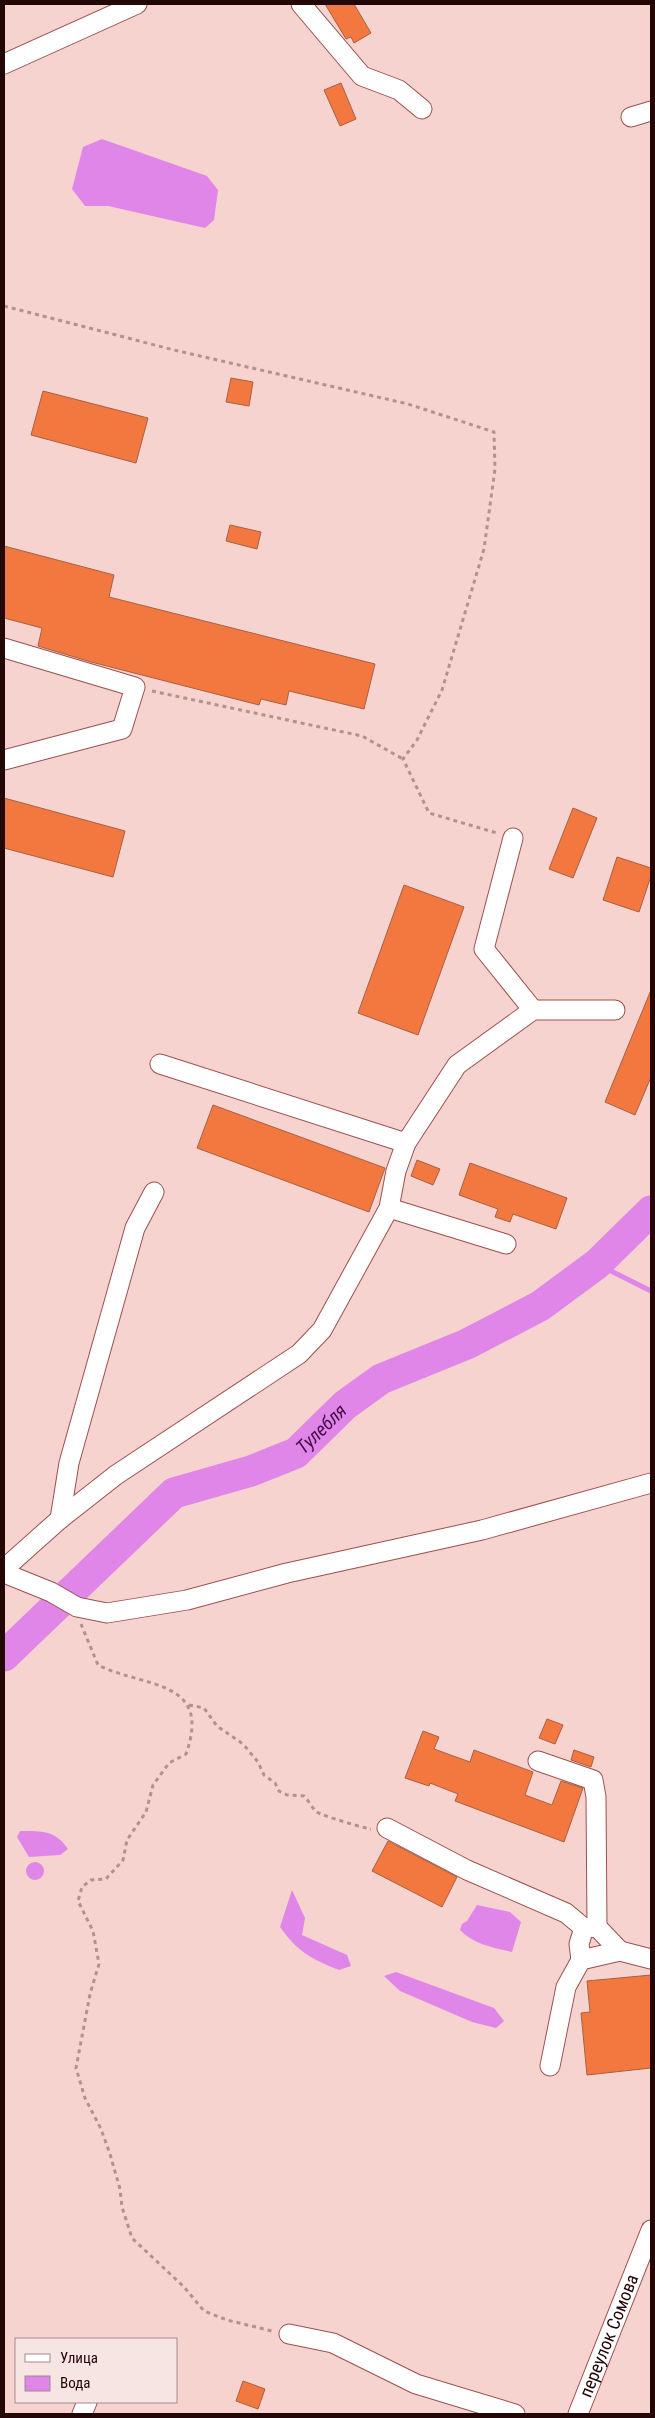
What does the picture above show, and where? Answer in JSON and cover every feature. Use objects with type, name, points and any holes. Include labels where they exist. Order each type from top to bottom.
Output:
[{"type":"street","points":[[4,64],[137,4]]},
{"type":"street","points":[[301,4],[362,76],[399,90],[422,109]]},
{"type":"street","points":[[631,117],[651,111]]},
{"type":"street","points":[[4,648],[135,688],[122,729],[4,760]]},
{"type":"street","points":[[514,838],[484,949],[533,1010]]},
{"type":"street","points":[[615,1010],[533,1010],[457,1065],[406,1143],[396,1171],[389,1208],[322,1330],[299,1354],[116,1475],[60,1519],[4,1571],[51,1592],[77,1607],[107,1614],[187,1600],[287,1573],[482,1530],[651,1483]]},
{"type":"street","points":[[160,1064],[406,1143]]},
{"type":"street","points":[[60,1519],[69,1463],[135,1228],[154,1192]]},
{"type":"street","points":[[389,1208],[506,1244]]},
{"type":"street","points":[[538,1761],[593,1780],[596,1798],[590,1927],[579,1944],[581,1960],[566,1987],[550,2066]]},
{"type":"street","points":[[387,1828],[466,1870],[566,1913],[590,1927],[620,1951],[651,1959]]},
{"type":"street","points":[[581,1960],[620,1951]]},
{"type":"street","name":"переулок Сомова","points":[[578,2414],[651,2230]]},
{"type":"street","points":[[289,2334],[333,2343],[416,2384],[514,2414]]},
{"type":"path","points":[[4,306],[174,350],[408,404],[494,432],[495,469],[484,549],[442,690],[417,740],[403,759]]},
{"type":"path","points":[[135,688],[362,736],[403,759],[429,813],[514,838]]},
{"type":"path","points":[[77,1607],[83,1628],[98,1665],[111,1672],[153,1682],[158,1687],[174,1692],[188,1705],[192,1714],[190,1743],[186,1754],[169,1763],[153,1785],[146,1812],[127,1840],[123,1860],[106,1879],[91,1880],[82,1887],[78,1901],[93,1931],[99,1964],[90,1994],[76,2068],[85,2098],[101,2129],[110,2154],[120,2189],[122,2207],[132,2238],[184,2287],[204,2312],[227,2320],[289,2334]]},
{"type":"path","points":[[188,1705],[204,1708],[218,1726],[244,1744],[258,1762],[264,1775],[275,1783],[279,1791],[288,1795],[304,1796],[316,1812],[325,1817],[346,1820],[367,1829],[387,1828]]},
{"type":"water","points":[[102,139],[207,176],[218,190],[214,220],[205,228],[108,206],[85,206],[72,189],[83,147]]},
{"type":"water","points":[[20,1831],[35,1831],[53,1835],[68,1849],[60,1855],[29,1857],[17,1837]]},
{"type":"water","points":[[31,1862],[39,1862],[44,1867],[42,1878],[31,1880],[26,1875],[26,1867]]},
{"type":"water","points":[[292,1890],[305,1918],[302,1935],[347,1955],[351,1966],[339,1970],[320,1962],[305,1953],[286,1935],[280,1927]]},
{"type":"water","points":[[477,1905],[510,1912],[521,1922],[512,1952],[477,1942],[460,1930],[462,1924],[467,1921]]},
{"type":"water","points":[[396,1972],[494,2008],[504,2021],[496,2028],[472,2022],[400,1991],[384,1976]]},
{"type":"building","points":[[325,4],[354,4],[371,33],[354,43],[351,37],[346,39]]},
{"type":"building","points":[[341,83],[356,119],[340,126],[324,90]]},
{"type":"building","points":[[231,378],[253,382],[249,406],[226,402]]},
{"type":"building","points":[[43,391],[148,418],[136,463],[31,435]]},
{"type":"building","points":[[230,525],[261,532],[257,549],[226,541]]},
{"type":"building","points":[[4,546],[114,575],[109,597],[375,664],[364,709],[289,691],[286,705],[261,699],[259,705],[91,662],[38,646],[42,628],[4,618]]},
{"type":"building","points":[[4,798],[125,831],[113,877],[4,848]]},
{"type":"building","points":[[573,808],[597,818],[573,878],[549,869]]},
{"type":"building","points":[[617,857],[651,868],[651,876],[639,912],[603,900]]},
{"type":"building","points":[[404,885],[464,907],[418,1035],[358,1013]]},
{"type":"building","points":[[651,990],[651,1077],[635,1115],[605,1102]]},
{"type":"building","points":[[213,1105],[385,1168],[369,1212],[197,1148]]},
{"type":"building","points":[[417,1160],[440,1169],[433,1185],[411,1176]]},
{"type":"building","points":[[470,1163],[567,1198],[556,1229],[513,1214],[510,1222],[495,1217],[498,1209],[459,1195]]},
{"type":"building","points":[[547,1719],[563,1725],[555,1744],[539,1738]]},
{"type":"building","points":[[423,1731],[439,1737],[434,1749],[470,1762],[474,1750],[533,1772],[525,1795],[552,1805],[561,1781],[583,1788],[564,1842],[455,1801],[458,1794],[430,1783],[429,1786],[405,1778]]},
{"type":"building","points":[[574,1750],[594,1757],[591,1767],[571,1760]]},
{"type":"building","points":[[388,1841],[457,1877],[442,1907],[372,1871]]},
{"type":"building","points":[[651,1975],[651,2068],[587,2075],[581,2013],[590,2012],[587,1981]]},
{"type":"building","points":[[243,2381],[265,2389],[258,2409],[236,2401]]},
{"type":"waterway","name":"Тулебля","points":[[4,1656],[174,1493],[251,1471],[296,1453],[345,1405],[381,1379],[467,1344],[540,1306],[597,1264],[651,1211]]},
{"type":"waterway","points":[[597,1264],[651,1291]]}]
